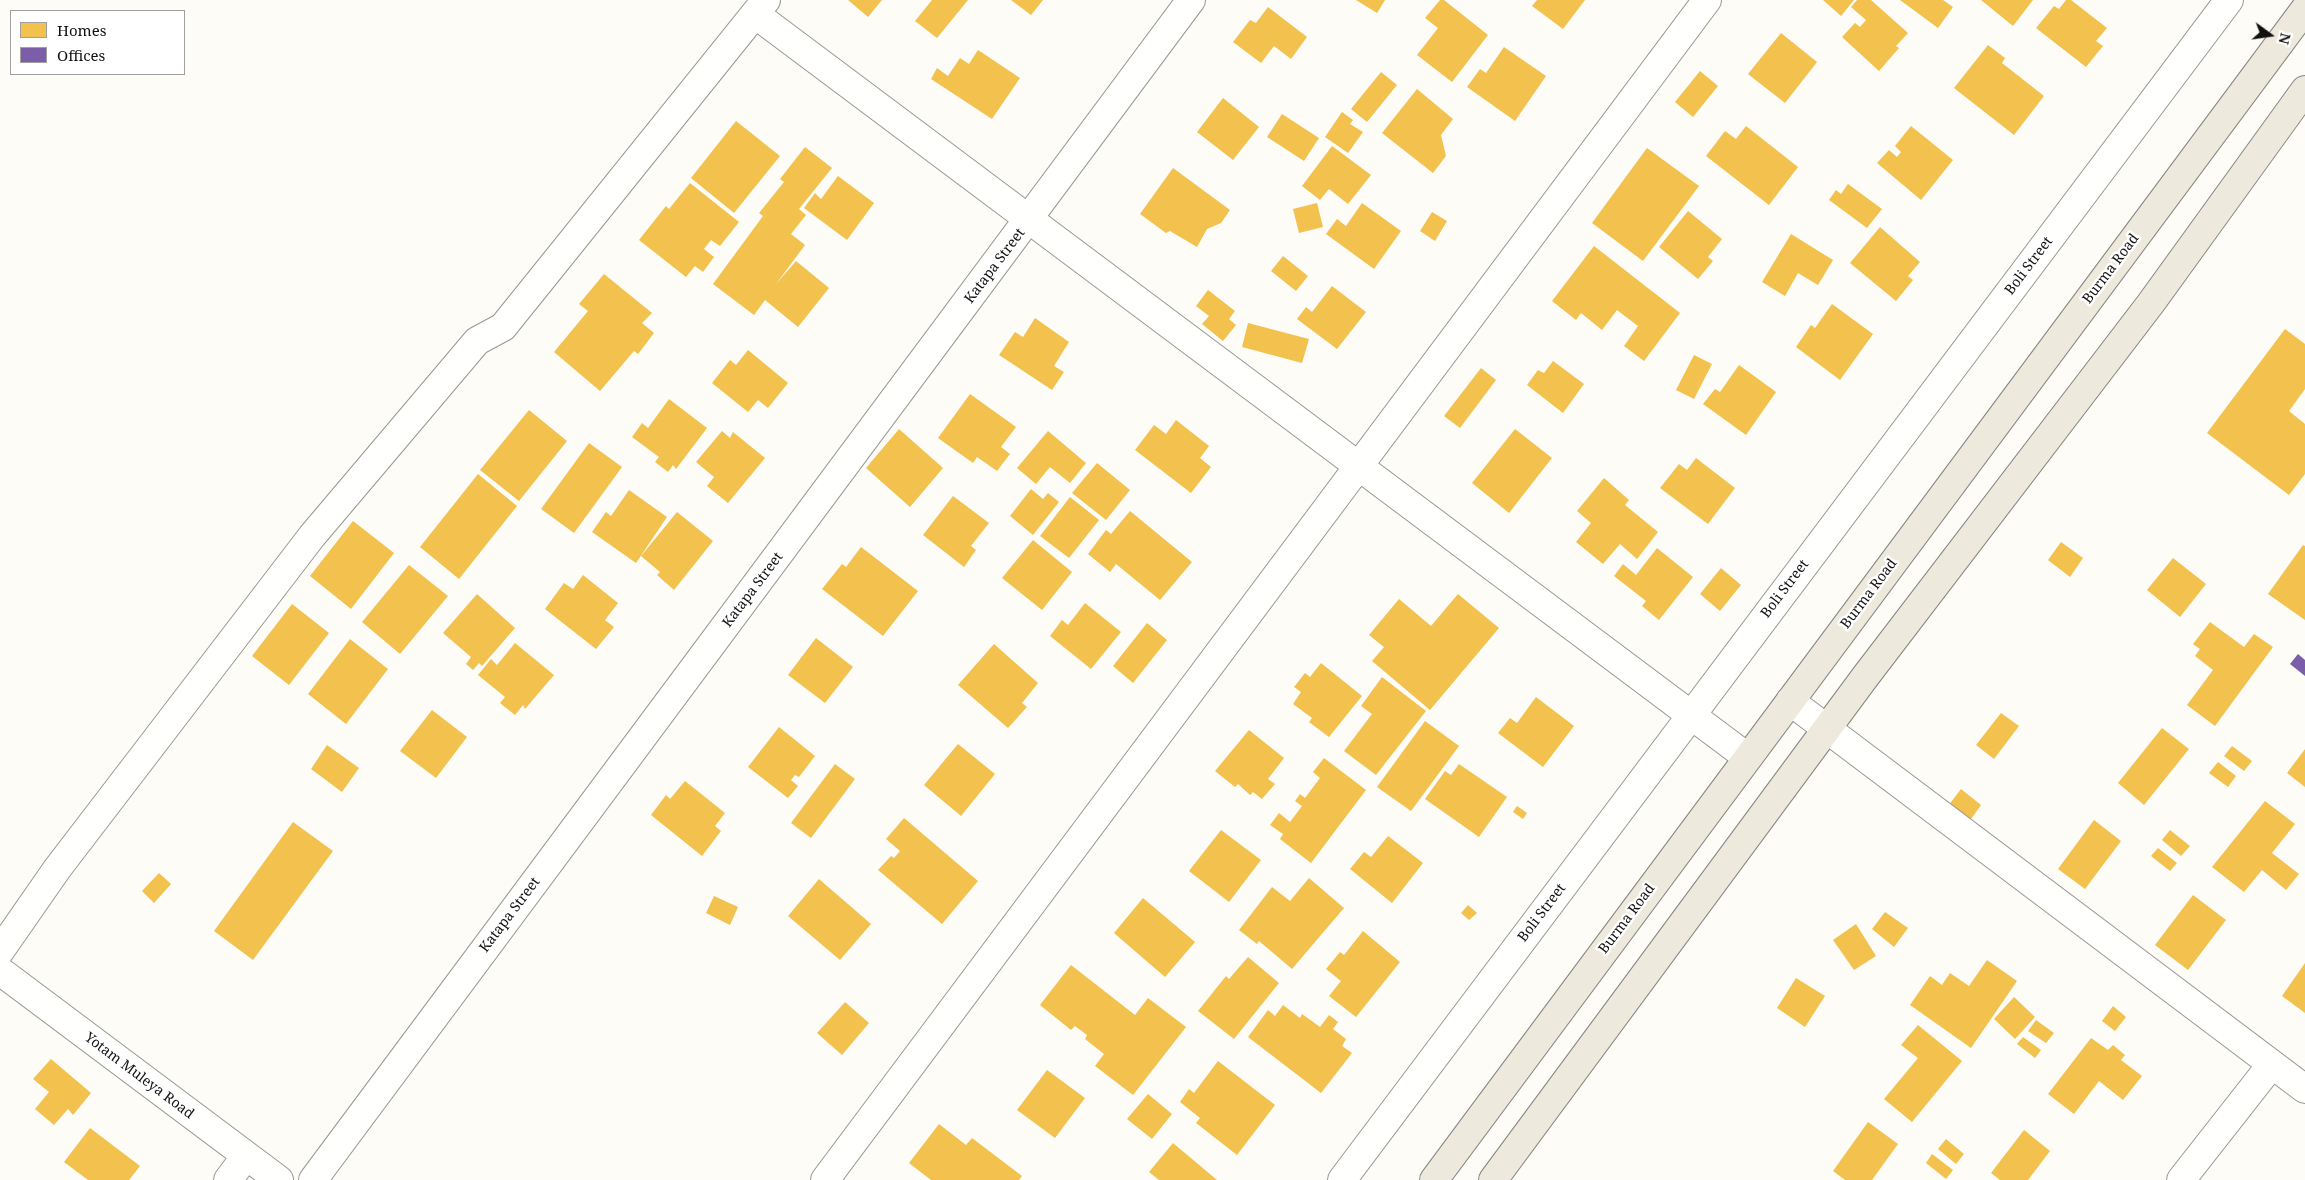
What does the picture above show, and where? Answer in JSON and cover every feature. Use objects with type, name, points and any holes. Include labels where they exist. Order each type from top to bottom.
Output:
[{"type":"main road","name":"Burma Road","points":[[1434,1180],[2305,9]]},
{"type":"main road","points":[[1493,1180],[1827,728],[2151,303],[2305,90]]},
{"type":"street","name":"Katapa Street","points":[[313,1180],[1191,0]]},
{"type":"street","points":[[825,1180],[1707,0]]},
{"type":"street","name":"Boli Street","points":[[1342,1180],[2229,0]]},
{"type":"street","points":[[0,951],[57,869],[312,536],[477,341],[503,327],[760,7],[1030,218],[1747,757]]},
{"type":"street","points":[[1790,701],[2305,1089]]},
{"type":"street","name":"Yotam Muleya Road","points":[[0,971],[279,1180]]},
{"type":"street","points":[[2181,1180],[2272,1064]]},
{"type":"street","points":[[228,1180],[246,1156]]},
{"type":"building: Homes","points":[[848,0],[882,0],[868,17]]},
{"type":"building: Homes","points":[[932,0],[968,0],[937,38],[915,21]]},
{"type":"building: Homes","points":[[1011,0],[1043,0],[1031,15]]},
{"type":"building: Homes","points":[[1356,0],[1385,0],[1377,13]]},
{"type":"building: Homes","points":[[1440,0],[1444,0],[1488,35],[1452,82],[1417,55],[1438,28],[1425,18]]},
{"type":"building: Homes","points":[[1537,0],[1585,0],[1563,29],[1532,6]]},
{"type":"building: Homes","points":[[1823,0],[1854,0],[1841,16]]},
{"type":"building: Homes","points":[[1857,0],[1871,0],[1908,33],[1896,46],[1899,48],[1879,71],[1842,37],[1855,23],[1860,27],[1866,20],[1851,7]]},
{"type":"building: Homes","points":[[1900,0],[1943,0],[1953,7],[1938,28]]},
{"type":"building: Homes","points":[[1981,0],[2033,0],[2013,26]]},
{"type":"building: Homes","points":[[2066,0],[2071,0],[2107,28],[2096,41],[2103,46],[2086,67],[2036,28],[2054,6],[2059,9]]},
{"type":"building: Homes","points":[[1268,7],[1307,37],[1291,59],[1274,46],[1261,63],[1233,42],[1250,20],[1256,23]]},
{"type":"building: Homes","points":[[1781,33],[1817,62],[1785,103],[1748,74]]},
{"type":"building: Homes","points":[[1988,45],[2005,58],[2002,63],[2044,96],[2014,135],[1954,88]]},
{"type":"building: Homes","points":[[1504,47],[1546,76],[1515,121],[1467,87],[1480,69],[1486,73]]},
{"type":"building: Homes","points":[[978,50],[1020,78],[992,119],[931,79],[937,68],[948,76],[960,58],[969,64]]},
{"type":"building: Homes","points":[[1700,71],[1718,86],[1693,117],[1675,102]]},
{"type":"building: Homes","points":[[1381,72],[1397,85],[1367,122],[1351,109]]},
{"type":"building: Homes","points":[[1417,89],[1453,119],[1441,135],[1446,156],[1433,173],[1382,133]]},
{"type":"building: Homes","points":[[1223,98],[1259,127],[1233,160],[1197,132]]},
{"type":"building: Homes","points":[[1342,112],[1353,120],[1350,124],[1363,132],[1348,153],[1325,137]]},
{"type":"building: Homes","points":[[1282,114],[1319,138],[1304,161],[1267,137]]},
{"type":"building: Homes","points":[[736,121],[780,156],[734,213],[691,178]]},
{"type":"building: Homes","points":[[1746,126],[1798,167],[1769,205],[1706,156],[1725,131],[1736,139]]},
{"type":"building: Homes","points":[[1911,126],[1953,160],[1921,200],[1877,163],[1889,150],[1897,157],[1901,152],[1895,146]]},
{"type":"building: Homes","points":[[1332,146],[1371,175],[1348,204],[1329,189],[1320,200],[1302,186]]},
{"type":"building: Homes","points":[[805,147],[832,168],[799,209],[806,215],[791,234],[805,245],[776,284],[796,261],[829,288],[798,327],[765,300],[754,315],[713,284],[763,216],[759,213],[784,182],[780,179]]},
{"type":"building: Homes","points":[[1647,148],[1699,186],[1643,261],[1592,223]]},
{"type":"building: Homes","points":[[1173,168],[1230,210],[1221,223],[1207,229],[1197,247],[1170,231],[1166,233],[1140,214]]},
{"type":"building: Homes","points":[[838,176],[874,203],[847,240],[804,208],[815,193],[821,199]]},
{"type":"building: Homes","points":[[690,183],[739,222],[720,246],[711,240],[704,249],[714,257],[703,272],[695,266],[686,277],[639,240],[666,206],[669,209]]},
{"type":"building: Homes","points":[[1848,184],[1882,209],[1867,228],[1829,200],[1836,190],[1841,194]]},
{"type":"building: Homes","points":[[1317,203],[1323,227],[1299,233],[1293,209]]},
{"type":"building: Homes","points":[[1362,203],[1401,231],[1374,269],[1326,234],[1337,219],[1346,226]]},
{"type":"building: Homes","points":[[1688,211],[1722,239],[1708,257],[1713,261],[1698,279],[1659,247]]},
{"type":"building: Homes","points":[[1432,212],[1447,221],[1435,241],[1420,231]]},
{"type":"building: Homes","points":[[1880,227],[1920,262],[1908,276],[1913,280],[1896,301],[1850,263]]},
{"type":"building: Homes","points":[[1791,234],[1833,260],[1818,285],[1798,273],[1785,296],[1762,282]]},
{"type":"building: Homes","points":[[1594,246],[1680,313],[1644,361],[1624,346],[1638,326],[1617,310],[1602,330],[1581,313],[1576,320],[1552,301]]},
{"type":"building: Homes","points":[[1283,256],[1308,276],[1296,291],[1271,271]]},
{"type":"building: Homes","points":[[604,274],[652,313],[642,323],[654,333],[638,354],[634,351],[600,391],[554,352],[588,311],[579,304]]},
{"type":"building: Homes","points":[[1332,286],[1366,312],[1337,349],[1297,319],[1306,307],[1312,312]]},
{"type":"building: Homes","points":[[1208,290],[1235,311],[1229,319],[1236,325],[1223,341],[1202,324],[1209,316],[1196,306]]},
{"type":"building: Homes","points":[[1832,304],[1873,334],[1840,380],[1796,347],[1811,325],[1815,328]]},
{"type":"building: Homes","points":[[1035,318],[1069,342],[1054,366],[1064,372],[1052,390],[999,355],[1015,332],[1023,337]]},
{"type":"building: Homes","points":[[1248,323],[1309,339],[1302,363],[1242,347]]},
{"type":"building: Homes","points":[[2285,329],[2305,344],[2305,389],[2289,411],[2305,424],[2305,474],[2289,495],[2207,433]]},
{"type":"building: Homes","points":[[748,350],[788,383],[768,408],[758,400],[748,412],[712,383],[730,360],[736,365]]},
{"type":"building: Homes","points":[[1694,355],[1712,364],[1694,399],[1676,390]]},
{"type":"building: Homes","points":[[1553,361],[1584,384],[1563,413],[1527,385],[1538,370],[1544,373]]},
{"type":"building: Homes","points":[[1739,365],[1776,392],[1746,435],[1703,404],[1715,389],[1720,392]]},
{"type":"building: Homes","points":[[1481,368],[1496,380],[1460,428],[1444,416]]},
{"type":"building: Homes","points":[[970,394],[1016,427],[1001,447],[1010,454],[997,471],[977,457],[973,463],[938,438]]},
{"type":"building: Homes","points":[[669,399],[707,428],[676,469],[673,465],[668,472],[655,462],[659,457],[632,437],[642,423],[648,428]]},
{"type":"building: Homes","points":[[529,410],[567,441],[519,501],[480,470]]},
{"type":"building: Homes","points":[[1176,420],[1209,446],[1200,458],[1211,467],[1191,493],[1135,450],[1154,425],[1166,434]]},
{"type":"building: Homes","points":[[899,429],[943,468],[910,507],[866,468]]},
{"type":"building: Homes","points":[[1515,429],[1552,458],[1509,513],[1472,483]]},
{"type":"building: Homes","points":[[722,431],[730,438],[733,432],[765,458],[728,503],[707,486],[714,477],[696,462]]},
{"type":"building: Homes","points":[[1048,431],[1086,463],[1070,483],[1050,467],[1036,484],[1017,468]]},
{"type":"building: Homes","points":[[589,443],[622,467],[574,533],[541,509]]},
{"type":"building: Homes","points":[[1696,458],[1735,488],[1708,524],[1660,488],[1679,464],[1687,470]]},
{"type":"building: Homes","points":[[1097,463],[1130,490],[1106,520],[1072,493]]},
{"type":"building: Homes","points":[[478,474],[517,506],[459,579],[420,547]]},
{"type":"building: Homes","points":[[1604,478],[1629,500],[1625,505],[1658,532],[1637,559],[1620,544],[1603,564],[1576,542],[1591,523],[1577,511]]},
{"type":"building: Homes","points":[[1031,489],[1043,499],[1048,493],[1059,502],[1033,535],[1010,516]]},
{"type":"building: Homes","points":[[629,490],[667,517],[636,563],[592,532],[606,512],[611,516]]},
{"type":"building: Homes","points":[[953,496],[989,523],[971,546],[976,550],[964,567],[923,535]]},
{"type":"building: Homes","points":[[1070,497],[1099,520],[1069,558],[1040,536]]},
{"type":"building: Homes","points":[[1130,511],[1192,562],[1160,600],[1116,564],[1110,572],[1088,554],[1106,530],[1111,534]]},
{"type":"building: Homes","points":[[677,512],[713,541],[674,590],[657,575],[660,572],[641,556]]},
{"type":"building: Homes","points":[[353,521],[394,553],[351,609],[310,576]]},
{"type":"building: Homes","points":[[1033,540],[1072,572],[1042,610],[1002,578]]},
{"type":"building: Homes","points":[[2061,542],[2083,558],[2070,577],[2048,560]]},
{"type":"building: Homes","points":[[2303,545],[2305,546],[2305,620],[2268,594]]},
{"type":"building: Homes","points":[[861,547],[918,591],[883,636],[822,589],[842,564],[846,567]]},
{"type":"building: Homes","points":[[1657,548],[1693,577],[1659,620],[1642,606],[1646,601],[1614,576],[1623,564],[1636,575]]},
{"type":"building: Homes","points":[[2173,558],[2206,584],[2180,617],[2147,590]]},
{"type":"building: Homes","points":[[409,565],[448,596],[400,654],[362,622]]},
{"type":"building: Homes","points":[[1721,568],[1741,585],[1720,611],[1700,594]]},
{"type":"building: Homes","points":[[583,575],[618,603],[605,620],[614,627],[596,649],[545,609],[564,583],[573,589]]},
{"type":"building: Homes","points":[[477,594],[515,628],[482,666],[479,663],[473,670],[466,664],[471,657],[443,633]]},
{"type":"building: Homes","points":[[1458,594],[1499,628],[1430,710],[1372,661],[1384,647],[1369,635],[1399,599],[1431,626]]},
{"type":"building: Homes","points":[[1085,603],[1121,632],[1091,669],[1050,636],[1062,620],[1068,625]]},
{"type":"building: Homes","points":[[292,604],[329,633],[289,685],[252,656]]},
{"type":"building: Homes","points":[[2210,622],[2244,647],[2254,634],[2273,647],[2215,726],[2187,705],[2213,670],[2195,656],[2200,649],[2193,644]]},
{"type":"building: Homes","points":[[1147,623],[1167,640],[1133,683],[1113,666]]},
{"type":"building: Homes","points":[[816,638],[853,667],[825,703],[788,675]]},
{"type":"building: Homes","points":[[350,639],[388,669],[346,724],[308,694]]},
{"type":"building: Homes","points":[[515,643],[554,675],[525,709],[523,705],[515,715],[500,703],[505,697],[478,675],[491,659],[497,665]]},
{"type":"building: Homes","points":[[994,644],[1038,683],[1022,703],[1027,707],[1008,728],[958,685]]},
{"type":"building: Homes","points":[[1321,663],[1362,696],[1329,737],[1309,722],[1312,718],[1293,704],[1301,692],[1294,687],[1305,673],[1310,677]]},
{"type":"building: Homes","points":[[1382,677],[1426,711],[1376,775],[1344,751],[1372,714],[1361,706]]},
{"type":"building: Homes","points":[[1536,697],[1574,726],[1543,767],[1498,733],[1510,718],[1517,723]]},
{"type":"building: Homes","points":[[432,710],[467,737],[436,778],[400,751]]},
{"type":"building: Homes","points":[[2001,713],[2019,726],[1994,759],[1976,745]]},
{"type":"building: Homes","points":[[1425,721],[1459,746],[1411,811],[1377,787]]},
{"type":"building: Homes","points":[[779,727],[815,756],[799,777],[795,775],[791,780],[798,786],[788,798],[748,767]]},
{"type":"building: Homes","points":[[2162,728],[2189,749],[2144,805],[2118,783]]},
{"type":"building: Homes","points":[[1249,730],[1284,758],[1268,779],[1275,784],[1262,799],[1253,792],[1250,795],[1238,784],[1235,787],[1215,771]]},
{"type":"building: Homes","points":[[958,744],[995,774],[961,816],[924,785]]},
{"type":"building: Homes","points":[[327,745],[359,768],[342,792],[311,769]]},
{"type":"building: Homes","points":[[2232,746],[2252,761],[2244,771],[2224,756]]},
{"type":"building: Homes","points":[[2305,749],[2305,787],[2287,773]]},
{"type":"building: Homes","points":[[1324,758],[1366,790],[1311,863],[1280,839],[1283,834],[1270,825],[1279,813],[1290,822],[1302,806],[1295,801],[1300,794],[1305,798],[1320,778],[1313,772]]},
{"type":"building: Homes","points":[[2218,762],[2236,776],[2228,787],[2209,773]]},
{"type":"building: Homes","points":[[835,764],[855,779],[811,838],[791,823]]},
{"type":"building: Homes","points":[[1459,764],[1507,797],[1479,837],[1425,799],[1445,771],[1451,775]]},
{"type":"building: Homes","points":[[685,781],[725,813],[715,826],[721,831],[702,856],[651,815],[666,795],[670,799]]},
{"type":"building: Homes","points":[[1961,789],[1981,805],[1969,822],[1948,806]]},
{"type":"building: Homes","points":[[2265,801],[2295,824],[2272,853],[2299,874],[2286,890],[2262,870],[2244,892],[2212,867]]},
{"type":"building: Homes","points":[[1517,806],[1527,813],[1523,819],[1513,812]]},
{"type":"building: Homes","points":[[904,818],[978,881],[942,924],[878,870],[891,856],[894,858],[900,851],[886,839]]},
{"type":"building: Homes","points":[[2094,820],[2121,841],[2085,889],[2058,869]]},
{"type":"building: Homes","points":[[293,822],[333,851],[253,960],[214,931]]},
{"type":"building: Homes","points":[[1221,830],[1261,860],[1229,902],[1189,871]]},
{"type":"building: Homes","points":[[2170,830],[2190,846],[2181,856],[2162,840]]},
{"type":"building: Homes","points":[[1388,836],[1423,863],[1392,903],[1350,869],[1364,852],[1371,857]]},
{"type":"building: Homes","points":[[2158,848],[2177,863],[2170,871],[2151,856]]},
{"type":"building: Homes","points":[[159,873],[171,884],[154,903],[142,891]]},
{"type":"building: Homes","points":[[1309,878],[1344,908],[1292,969],[1259,941],[1257,944],[1239,930],[1272,887],[1290,901]]},
{"type":"building: Homes","points":[[819,879],[871,924],[840,960],[788,916]]},
{"type":"building: Homes","points":[[2193,895],[2226,920],[2188,970],[2155,945]]},
{"type":"building: Homes","points":[[714,896],[738,907],[730,925],[706,913]]},
{"type":"building: Homes","points":[[1143,898],[1195,942],[1165,977],[1114,933]]},
{"type":"building: Homes","points":[[1468,905],[1477,913],[1469,920],[1461,913]]},
{"type":"building: Homes","points":[[1885,912],[1908,928],[1894,947],[1872,929]]},
{"type":"building: Homes","points":[[1856,924],[1876,956],[1854,970],[1833,940]]},
{"type":"building: Homes","points":[[1363,931],[1400,962],[1356,1017],[1329,996],[1341,981],[1326,969],[1340,952],[1344,955]]},
{"type":"building: Homes","points":[[1248,957],[1279,983],[1234,1039],[1198,1011],[1226,976],[1229,979]]},
{"type":"building: Homes","points":[[1987,960],[2017,981],[1971,1048],[1910,1005],[1930,976],[1942,985],[1950,973],[1969,986]]},
{"type":"building: Homes","points":[[2305,963],[2305,1013],[2282,996]]},
{"type":"building: Homes","points":[[1071,965],[1135,1015],[1148,998],[1186,1027],[1133,1095],[1095,1066],[1104,1054],[1085,1039],[1087,1035],[1075,1026],[1071,1030],[1040,1005]]},
{"type":"building: Homes","points":[[1796,978],[1825,996],[1805,1027],[1777,1008]]},
{"type":"building: Homes","points":[[2014,997],[2035,1017],[2015,1039],[1994,1019]]},
{"type":"building: Homes","points":[[845,1002],[869,1023],[842,1055],[817,1033]]},
{"type":"building: Homes","points":[[1283,1005],[1300,1018],[1302,1014],[1320,1027],[1329,1015],[1338,1022],[1333,1029],[1346,1039],[1342,1046],[1352,1053],[1321,1093],[1248,1037],[1268,1010],[1275,1016]]},
{"type":"building: Homes","points":[[2113,1006],[2126,1017],[2115,1031],[2102,1021]]},
{"type":"building: Homes","points":[[2036,1020],[2054,1033],[2046,1043],[2028,1031]]},
{"type":"building: Homes","points":[[1918,1025],[1962,1061],[1912,1122],[1884,1099],[1918,1058],[1901,1045]]},
{"type":"building: Homes","points":[[2023,1037],[2041,1050],[2035,1058],[2017,1044]]},
{"type":"building: Homes","points":[[2091,1038],[2108,1050],[2113,1045],[2125,1055],[2121,1060],[2142,1076],[2123,1100],[2099,1081],[2074,1114],[2048,1094]]},
{"type":"building: Homes","points":[[51,1059],[91,1093],[73,1115],[68,1109],[54,1125],[35,1109],[49,1092],[33,1079]]},
{"type":"building: Homes","points":[[1218,1061],[1275,1105],[1237,1155],[1196,1123],[1200,1118],[1180,1102],[1189,1089],[1194,1093]]},
{"type":"building: Homes","points":[[1047,1070],[1085,1098],[1055,1138],[1017,1110]]},
{"type":"building: Homes","points":[[1148,1094],[1172,1114],[1152,1139],[1127,1119]]},
{"type":"building: Homes","points":[[1868,1122],[1898,1144],[1872,1180],[1845,1180],[1833,1171]]},
{"type":"building: Homes","points":[[939,1124],[966,1145],[972,1138],[1022,1176],[1019,1180],[931,1180],[909,1163]]},
{"type":"building: Homes","points":[[90,1128],[140,1166],[129,1180],[88,1180],[64,1162]]},
{"type":"building: Homes","points":[[2024,1130],[2050,1151],[2028,1180],[2000,1180],[1991,1173]]},
{"type":"building: Homes","points":[[1946,1139],[1964,1154],[1956,1164],[1938,1149]]},
{"type":"building: Homes","points":[[1173,1143],[1217,1180],[1159,1180],[1149,1172]]},
{"type":"building: Homes","points":[[1932,1154],[1953,1170],[1946,1179],[1926,1163]]},
{"type":"building: Offices","points":[[2298,654],[2305,660],[2305,676],[2290,664]]}]
